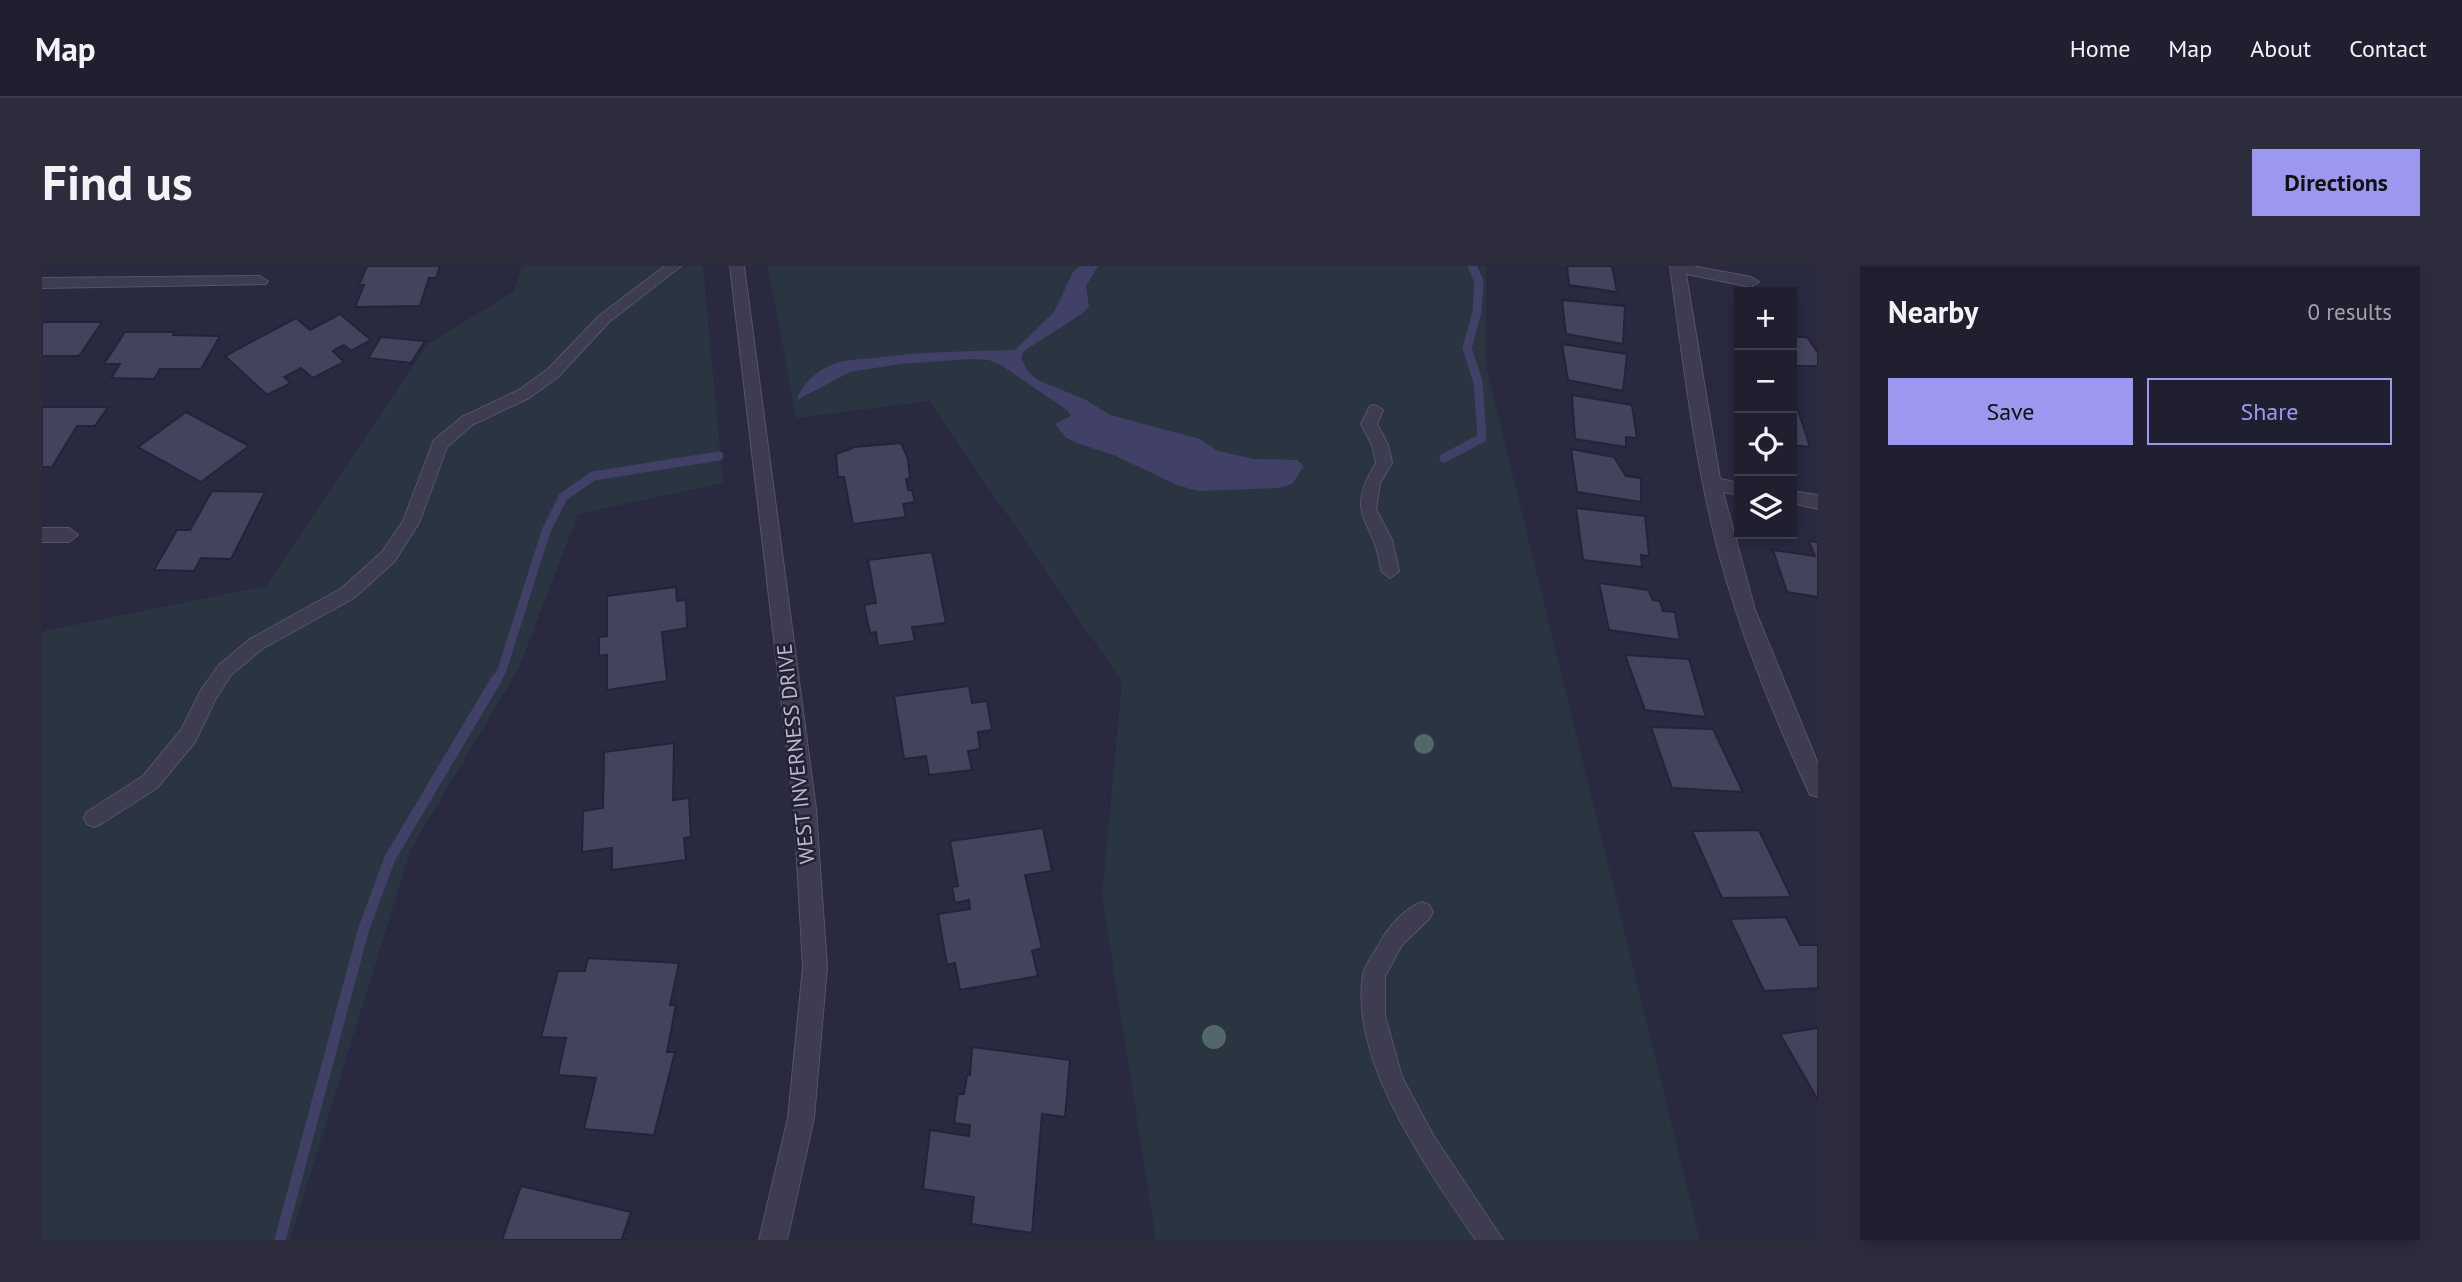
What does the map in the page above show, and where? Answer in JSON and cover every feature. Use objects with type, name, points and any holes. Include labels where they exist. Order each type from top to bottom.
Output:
[{"type":"street","name":"WEST INVERNESS DRIVE","points":[[737,266],[805,809],[816,967],[800,1118],[773,1240]]},
{"type":"street","points":[[1751,282],[1677,267],[1727,549],[1759,651],[1818,788]]},
{"type":"street","points":[[42,283],[260,281]]},
{"type":"street","points":[[1715,485],[1734,488]]},
{"type":"street","points":[[1797,498],[1818,502]]},
{"type":"street","points":[[42,535],[69,535]]},
{"type":"lane","points":[[94,818],[150,782],[188,736],[225,670],[256,644],[348,593],[388,557],[411,523],[440,444],[467,421],[524,394],[553,373],[604,319],[674,266]]},
{"type":"lane","points":[[1375,410],[1369,424],[1380,445],[1384,463],[1371,481],[1365,498],[1367,514],[1390,553],[1390,571]]},
{"type":"lane","points":[[1422,912],[1394,938],[1374,974],[1374,1016],[1392,1081],[1425,1143],[1491,1240]]},
{"type":"shaded area","points":[[522,266],[703,266],[723,483],[578,514],[518,670],[411,849],[290,1240],[42,1240],[42,635],[44,631],[266,586],[428,344],[513,292]]},
{"type":"shaded area","points":[[768,266],[1486,266],[1486,366],[1700,1240],[1156,1240],[1102,896],[1122,682],[929,401],[796,418]]},
{"type":"shaded area","points":[[1080,266],[1098,266],[1086,286],[1089,306],[1083,313],[1024,351],[1021,358],[1029,373],[1038,380],[1086,400],[1110,415],[1200,439],[1216,450],[1254,459],[1297,460],[1304,466],[1292,484],[1278,488],[1198,491],[1177,485],[1116,456],[1065,437],[1055,424],[1071,416],[1067,410],[1001,365],[989,360],[900,364],[850,372],[797,400],[801,390],[814,376],[839,362],[926,353],[1015,350],[1054,312],[1073,272]]},
{"type":"building","points":[[367,266],[440,266],[436,278],[429,278],[420,306],[355,307],[364,285],[359,285]]},
{"type":"building","points":[[1567,266],[1612,266],[1617,292],[1569,285]]},
{"type":"building","points":[[1562,300],[1625,306],[1623,344],[1566,334]]},
{"type":"building","points":[[340,314],[371,340],[351,351],[344,345],[333,351],[344,362],[313,378],[301,368],[284,377],[291,383],[267,395],[225,356],[296,318],[310,330]]},
{"type":"building","points":[[42,322],[102,322],[79,356],[42,356]]},
{"type":"building","points":[[125,332],[175,332],[173,335],[220,336],[201,369],[160,369],[154,379],[111,378],[120,364],[104,364]]},
{"type":"building","points":[[381,337],[425,341],[411,363],[368,358]]},
{"type":"building","points":[[1797,337],[1807,337],[1818,353],[1818,366],[1797,366]]},
{"type":"building","points":[[1562,344],[1627,354],[1623,391],[1568,380]]},
{"type":"building","points":[[1572,395],[1632,405],[1637,438],[1626,437],[1626,447],[1575,439]]},
{"type":"building","points":[[42,407],[108,407],[95,426],[77,426],[52,467],[42,467]]},
{"type":"building","points":[[1797,407],[1810,447],[1797,446]]},
{"type":"building","points":[[186,412],[249,446],[201,482],[138,447]]},
{"type":"building","points":[[901,443],[908,459],[908,490],[912,490],[915,502],[903,504],[906,517],[853,524],[844,477],[838,477],[836,454],[855,447]]},
{"type":"building","points":[[1571,449],[1614,457],[1626,476],[1641,478],[1641,502],[1577,492]]},
{"type":"building","points":[[212,491],[265,492],[231,559],[201,558],[194,571],[154,570],[177,530],[190,530]]},
{"type":"building","points":[[1576,508],[1645,516],[1649,556],[1641,555],[1642,567],[1583,560]]},
{"type":"building","points":[[1809,541],[1818,542],[1818,597],[1787,592],[1773,550],[1815,556]]},
{"type":"building","points":[[932,552],[946,623],[912,627],[915,641],[878,646],[876,632],[870,633],[864,605],[876,603],[868,560]]},
{"type":"building","points":[[1599,583],[1648,590],[1653,600],[1660,601],[1663,611],[1675,612],[1680,640],[1609,630]]},
{"type":"building","points":[[676,587],[677,601],[686,600],[687,628],[662,632],[667,681],[607,690],[607,655],[599,656],[599,637],[607,636],[607,596]]},
{"type":"building","points":[[1625,655],[1689,659],[1706,717],[1645,710]]},
{"type":"building","points":[[969,686],[972,703],[987,701],[992,730],[978,732],[980,749],[968,751],[972,770],[929,775],[926,756],[904,759],[894,696]]},
{"type":"building","points":[[1651,727],[1713,729],[1743,792],[1672,788]]},
{"type":"building","points":[[674,743],[673,800],[689,798],[691,837],[684,838],[686,860],[612,870],[612,848],[582,852],[583,811],[603,808],[604,752]]},
{"type":"building","points":[[1043,828],[1052,871],[1025,875],[1042,948],[1032,951],[1038,976],[960,990],[955,963],[947,965],[938,914],[970,909],[969,900],[955,903],[952,887],[958,886],[950,841]]},
{"type":"building","points":[[1759,830],[1791,897],[1722,898],[1692,831]]},
{"type":"building","points":[[1786,917],[1800,945],[1818,945],[1818,988],[1764,991],[1730,919]]},
{"type":"building","points":[[588,958],[679,963],[670,1005],[676,1005],[667,1052],[675,1052],[654,1135],[584,1129],[596,1078],[558,1075],[566,1038],[541,1037],[558,971],[585,971]]},
{"type":"building","points":[[1818,1028],[1818,1100],[1780,1034]]},
{"type":"building","points":[[972,1047],[1070,1060],[1065,1117],[1042,1114],[1032,1233],[971,1224],[974,1197],[923,1189],[930,1130],[969,1136],[970,1125],[954,1123],[958,1094],[964,1094],[967,1075],[970,1075]]},
{"type":"building","points":[[521,1186],[631,1212],[622,1238],[628,1240],[502,1240]]},
{"type":"waterway","points":[[1444,458],[1482,438],[1478,382],[1467,348],[1477,312],[1479,281],[1472,266]]},
{"type":"waterway","points":[[495,682],[502,670],[546,531],[563,497],[593,476],[719,456]]},
{"type":"waterway","points":[[280,1240],[364,928],[390,858],[496,680]]}]
